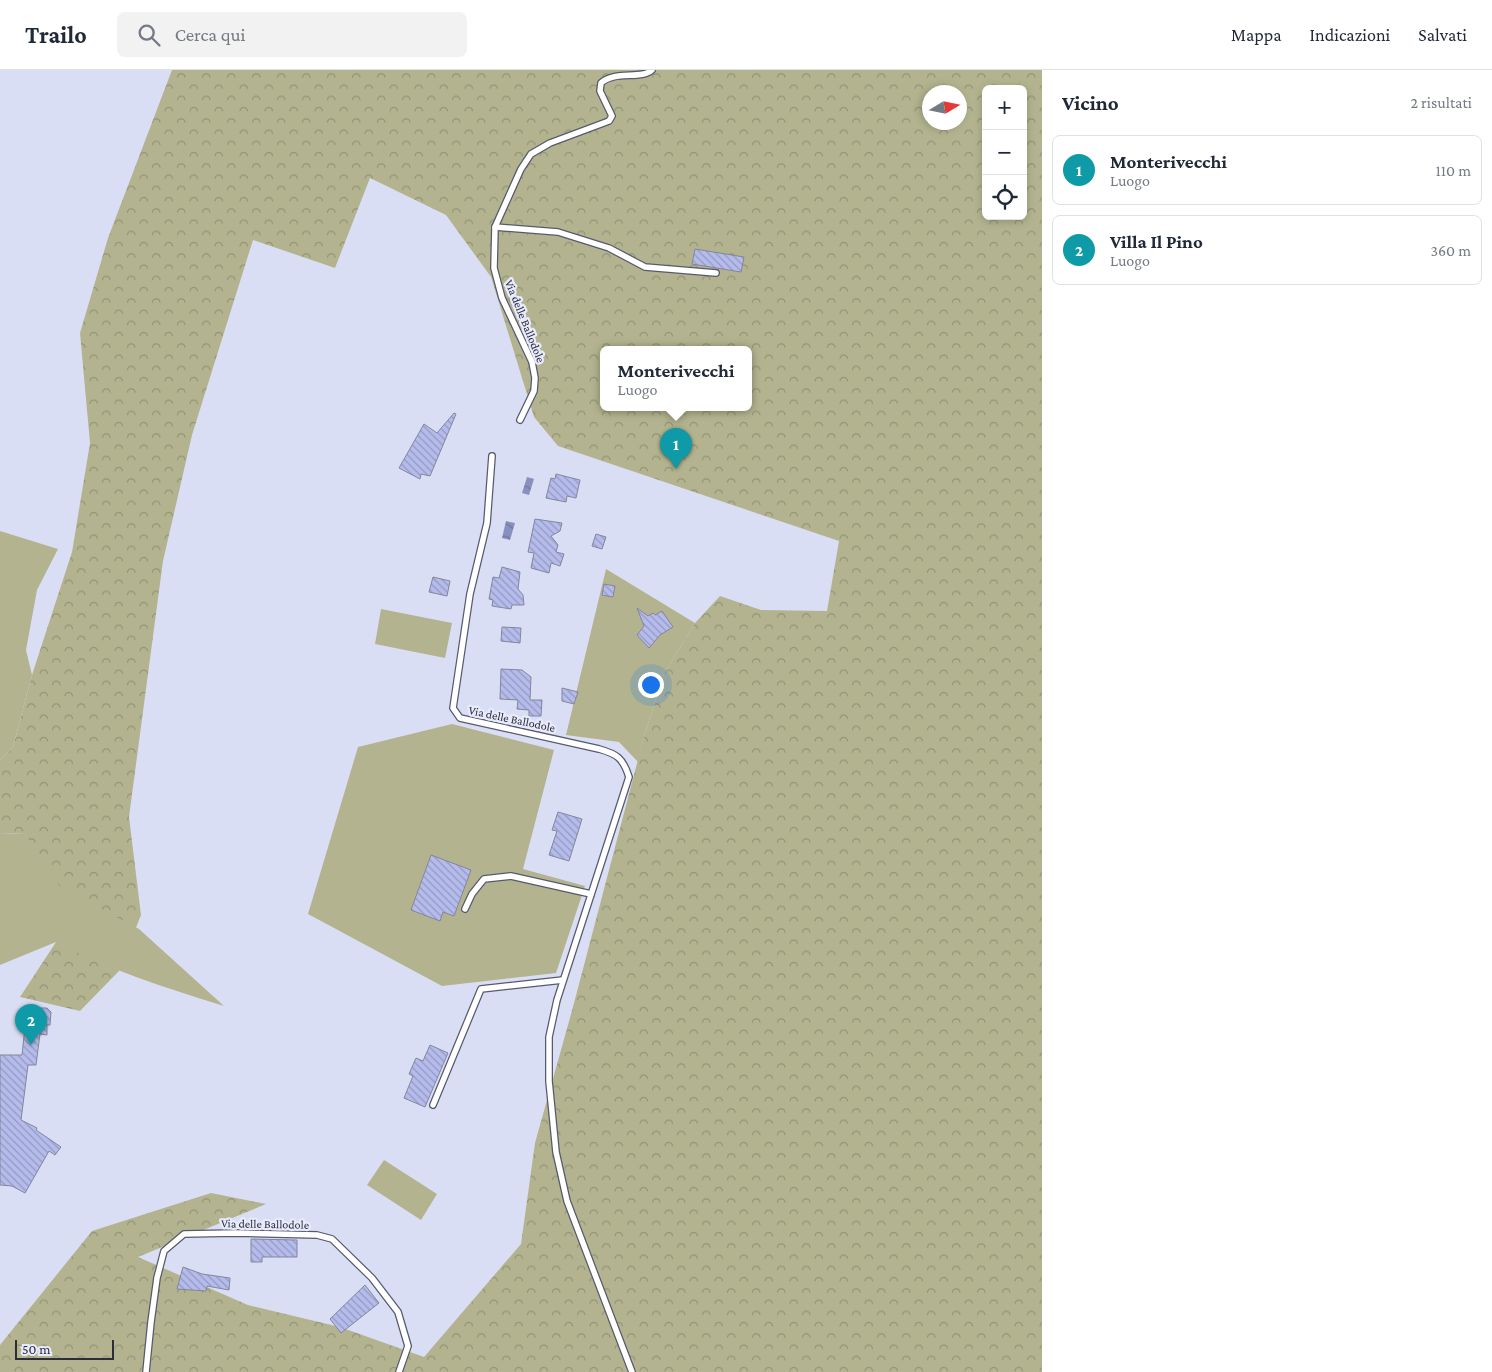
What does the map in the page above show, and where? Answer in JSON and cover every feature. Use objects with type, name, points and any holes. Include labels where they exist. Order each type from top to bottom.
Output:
[{"type":"lane","name":"Via delle Ballodole","points":[[520,420],[534,391],[535,378],[532,362],[502,298],[494,268],[495,227],[521,169],[531,154],[550,143],[610,122],[612,116],[600,91],[600,84],[606,78],[645,74],[652,70]]},
{"type":"lane","points":[[495,227],[558,232],[609,248],[645,267],[716,273]]},
{"type":"lane","name":"Via delle Ballodole","points":[[492,456],[487,523],[470,594],[453,708],[460,718],[614,754],[625,765],[629,777],[557,1000],[549,1037],[549,1081],[556,1152],[567,1201],[632,1372]]},
{"type":"lane","points":[[465,909],[472,894],[484,879],[511,876],[591,894]]},
{"type":"lane","points":[[433,1105],[482,990],[563,980]]},
{"type":"lane","name":"Via delle Ballodole","points":[[146,1372],[157,1278],[164,1251],[184,1234],[236,1232],[318,1235],[332,1239],[372,1278],[398,1312],[408,1346],[398,1372]]},
{"type":"green space","points":[[172,70],[1042,70],[1042,1372],[0,1372],[0,1345],[92,1231],[211,1193],[266,1204],[138,1257],[248,1305],[340,1327],[424,1357],[521,1244],[535,1143],[645,733],[664,674],[695,623],[720,596],[761,610],[827,611],[839,541],[558,446],[534,417],[491,277],[446,215],[370,178],[335,268],[253,240],[192,435],[163,561],[129,817],[141,915],[119,971],[80,1011],[20,997],[56,942],[25,834],[0,833],[0,760],[13,747],[32,675],[72,552],[90,443],[80,333],[108,238]]},
{"type":"green space","points":[[0,531],[58,549],[37,590],[26,650],[32,675],[13,747],[0,760]]},
{"type":"green space","points":[[606,569],[695,623],[664,674],[645,733],[638,762],[619,742],[566,735]]},
{"type":"green space","points":[[381,609],[452,623],[445,658],[375,644]]},
{"type":"green space","points":[[452,724],[554,750],[523,869],[585,886],[556,973],[442,986],[308,914],[358,747]]},
{"type":"green space","points":[[0,833],[25,834],[61,888],[139,929],[224,1006],[117,970],[56,942],[0,965]]},
{"type":"green space","points":[[384,1160],[437,1194],[421,1220],[367,1185]]},
{"type":"water","points":[[527,477],[534,479],[529,495],[522,493]]},
{"type":"water","points":[[506,521],[515,523],[510,540],[502,538]]},
{"type":"building","points":[[695,249],[744,257],[741,272],[692,264]]},
{"type":"building","points":[[454,413],[456,414],[430,476],[421,474],[420,479],[399,468],[424,424],[437,433]]},
{"type":"building","points":[[556,474],[580,480],[576,498],[567,496],[566,502],[546,498],[551,478],[555,479]]},
{"type":"building","points":[[535,519],[562,523],[560,531],[551,536],[558,545],[556,552],[564,554],[560,566],[551,563],[549,573],[531,568],[534,553],[528,552]]},
{"type":"building","points":[[596,534],[606,537],[602,549],[592,546]]},
{"type":"building","points":[[502,567],[520,572],[518,589],[523,595],[524,605],[512,605],[511,609],[492,606],[493,600],[489,599],[493,577],[499,578]]},
{"type":"building","points":[[433,577],[450,581],[447,596],[429,592]]},
{"type":"building","points":[[604,584],[615,586],[613,597],[602,595]]},
{"type":"building","points":[[637,608],[648,616],[662,611],[673,627],[660,635],[649,648],[637,635],[644,626]]},
{"type":"building","points":[[502,627],[521,628],[520,643],[501,641]]},
{"type":"building","points":[[501,669],[522,670],[531,677],[530,700],[542,700],[541,716],[529,716],[529,710],[517,709],[518,700],[500,699]]},
{"type":"building","points":[[562,688],[578,692],[574,704],[562,701]]},
{"type":"building","points":[[558,812],[582,819],[569,861],[549,855],[557,831],[552,830]]},
{"type":"building","points":[[431,855],[471,870],[454,916],[443,912],[440,921],[411,910]]},
{"type":"building","points":[[27,1008],[47,1008],[51,1012],[50,1025],[47,1025],[47,1035],[40,1034],[36,1065],[28,1065],[21,1120],[37,1128],[36,1130],[61,1147],[55,1155],[49,1151],[25,1193],[12,1186],[0,1185],[0,1055],[22,1055]]},
{"type":"building","points":[[430,1045],[448,1053],[425,1107],[404,1098],[413,1076],[409,1074],[416,1058],[423,1061]]},
{"type":"building","points":[[251,1239],[297,1240],[297,1257],[262,1257],[262,1262],[251,1262]]},
{"type":"building","points":[[183,1267],[202,1274],[230,1278],[229,1290],[207,1286],[206,1291],[177,1289]]},
{"type":"building","points":[[365,1285],[379,1303],[341,1333],[330,1319]]},
{"type":"place","name":"Monterivecchi","points":[[676,469]]},
{"type":"place","name":"Villa Il Pino","points":[[31,1045]]}]
